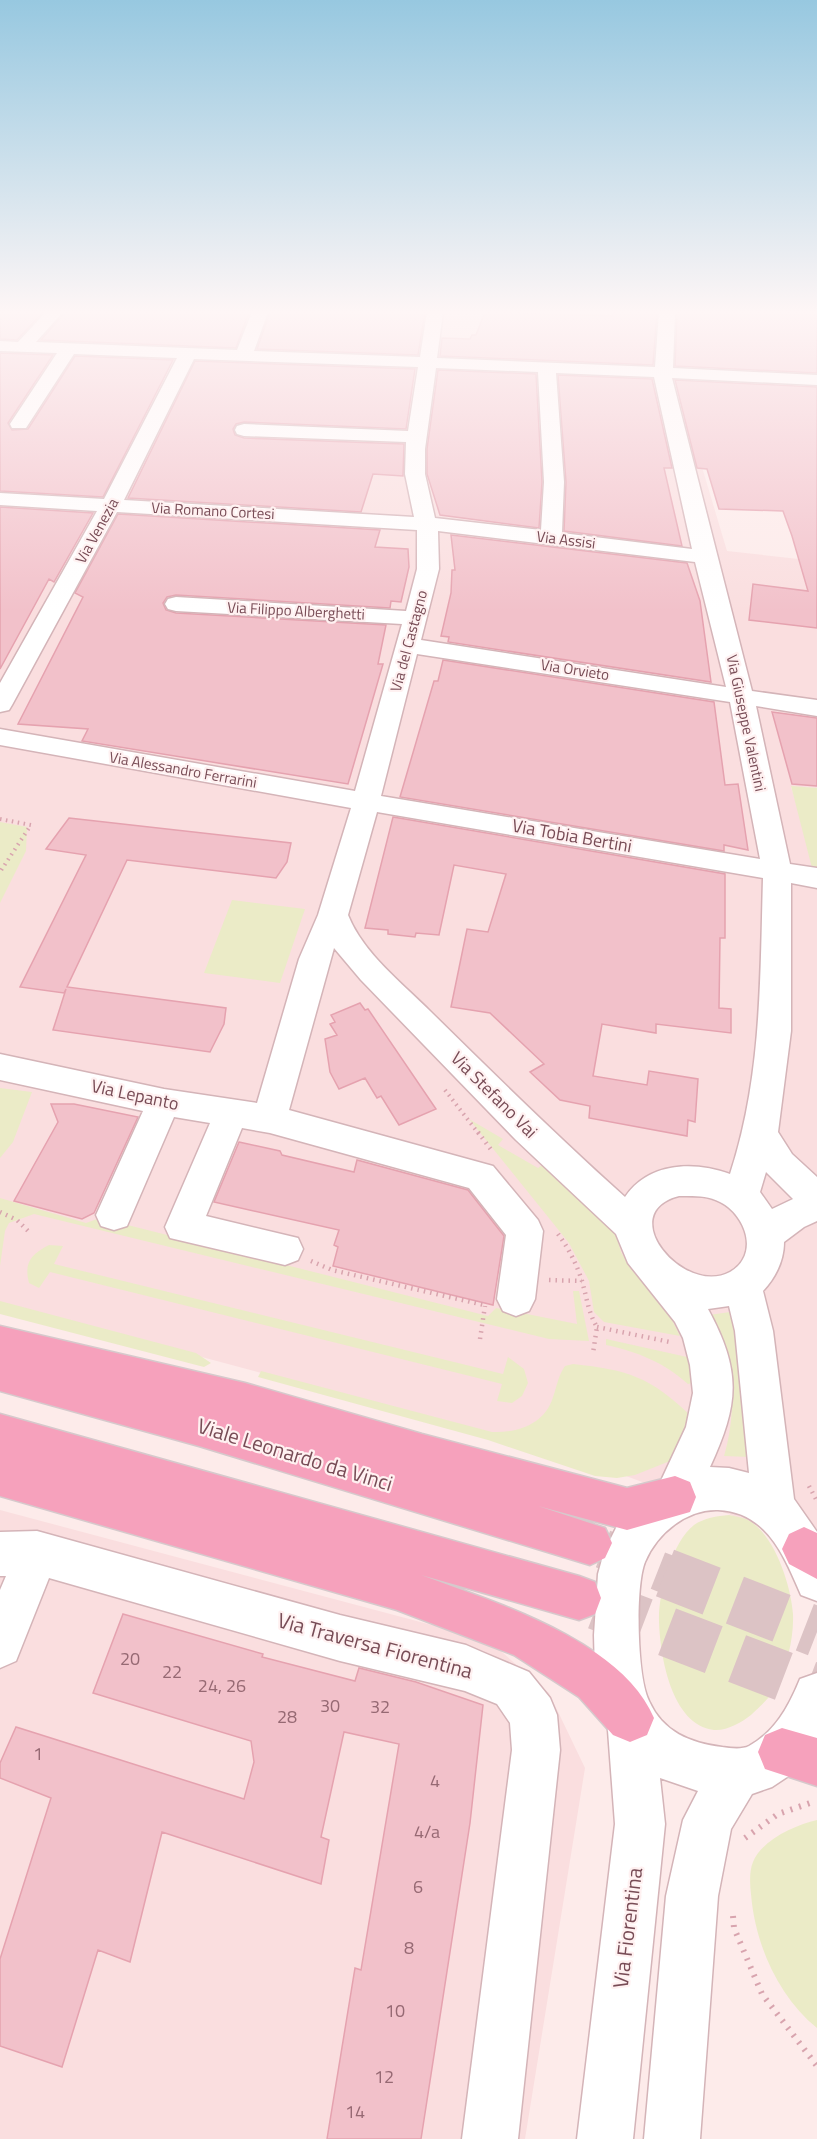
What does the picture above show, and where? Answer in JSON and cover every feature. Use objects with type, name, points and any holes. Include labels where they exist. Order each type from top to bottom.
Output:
[{"type":"highway","points":[[0,1344],[245,1402],[422,1454],[627,1509],[675,1497]]},
{"type":"highway","name":"Viale Leonardo da Vinci","points":[[0,1372],[199,1426],[590,1543]]},
{"type":"highway","points":[[0,1434],[579,1598]]},
{"type":"highway","points":[[0,1475],[397,1588],[528,1638],[595,1680],[630,1718]]},
{"type":"street","points":[[19,424],[27,412]]},
{"type":"street","name":"Via Venezia","points":[[0,705],[111,505],[158,412]]},
{"type":"street","name":"Via del Castagno","points":[[270,1119],[314,958],[333,915],[366,802],[428,569],[429,537],[415,474],[420,412]]},
{"type":"street","points":[[550,412],[554,482],[551,539]]},
{"type":"street","name":"Via Giuseppe Valentini","points":[[671,412],[705,557],[741,695],[777,871],[775,1031],[759,1136],[745,1199]]},
{"type":"street","points":[[244,430],[417,437]]},
{"type":"street","name":"Via Romano Cortesi","points":[[0,500],[427,524]]},
{"type":"street","name":"Via Assisi","points":[[427,524],[705,557]]},
{"type":"street","name":"Via Filippo Alberghetti","points":[[176,604],[415,618]]},
{"type":"street","name":"Via Orvieto","points":[[408,645],[817,708]]},
{"type":"street","name":"Via Alessandro Ferrarini","points":[[0,737],[366,802]]},
{"type":"street","name":"Via Tobia Bertini","points":[[366,802],[817,878]]},
{"type":"street","points":[[333,915],[341,936],[359,959]]},
{"type":"street","points":[[308,982],[321,971],[340,961],[359,959]]},
{"type":"street","name":"Via Stefano Vai","points":[[359,959],[528,1130],[634,1227]]},
{"type":"street","name":"Via Lepanto","points":[[0,1067],[164,1102],[270,1119],[482,1176],[525,1231],[500,1302]]},
{"type":"street","points":[[114,1215],[164,1102]]},
{"type":"street","points":[[231,1113],[183,1227],[285,1249]]},
{"type":"street","points":[[708,1180],[759,1136],[786,1173],[814,1196]]},
{"type":"street","points":[[686,1179],[708,1180],[745,1199],[760,1218],[766,1234],[766,1253],[758,1271],[743,1284],[724,1291],[704,1292],[683,1287],[664,1277],[647,1263],[637,1245],[634,1227],[638,1209],[649,1194],[665,1184],[686,1179]]},
{"type":"street","points":[[745,1199],[814,1196]]},
{"type":"street","points":[[766,1234],[814,1196]]},
{"type":"street","points":[[664,1277],[691,1314],[704,1344],[714,1382],[711,1417],[675,1497]]},
{"type":"street","points":[[743,1284],[754,1331],[774,1509]]},
{"type":"street","points":[[779,1763],[681,1764],[653,1745],[630,1718],[620,1685],[616,1655],[618,1594],[625,1554],[642,1524],[675,1497],[700,1489],[731,1487],[756,1497],[774,1509],[813,1562]]},
{"type":"street","points":[[0,1646],[18,1553]]},
{"type":"street","name":"Via Traversa Fiorentina","points":[[18,1553],[340,1638],[466,1668],[513,1688],[533,1715],[536,1750],[490,2139]]},
{"type":"street","points":[[672,2139],[692,1896],[708,1820],[779,1763],[812,1716],[817,1696]]},
{"type":"street","name":"Via Fiorentina","points":[[605,2139],[640,1824],[630,1718]]},
{"type":"path","points":[[0,819],[32,825],[0,872]]},
{"type":"path","points":[[0,1212],[17,1220],[31,1234]]},
{"type":"path","points":[[285,1249],[332,1270],[500,1302],[480,1339]]},
{"type":"path","points":[[597,1327],[687,1346],[704,1344]]},
{"type":"path","points":[[739,1843],[765,1819],[789,1807],[817,1802]]},
{"type":"path","points":[[731,1905],[734,1928],[762,1994],[817,2066]]},
{"type":"shaded area","points":[[0,412],[685,412],[727,551],[817,561],[817,788],[791,787],[817,869],[817,1547],[575,1457],[0,1303]]},
{"type":"shaded area","points":[[0,1510],[488,1640],[549,1693],[585,1768],[525,2139],[0,2139]]},
{"type":"green space","points":[[791,786],[817,788],[817,869],[812,868]]},
{"type":"green space","points":[[0,822],[27,827],[26,851],[0,903]]},
{"type":"green space","points":[[232,900],[305,909],[280,983],[204,973]]},
{"type":"green space","points":[[0,1088],[32,1092],[13,1142],[0,1158]]},
{"type":"green space","points":[[469,1119],[503,1139],[498,1145],[538,1168],[546,1162],[616,1234],[621,1252],[630,1268],[667,1310],[680,1336],[604,1322],[594,1312],[589,1281],[569,1243]]},
{"type":"green space","points":[[0,1198],[86,1223],[100,1218],[488,1316],[496,1308],[577,1324],[573,1291],[579,1291],[589,1341],[549,1339],[34,1214],[9,1223],[5,1231],[0,1266]]},
{"type":"green space","points":[[49,1245],[63,1246],[54,1264],[503,1374],[508,1357],[524,1369],[528,1383],[522,1396],[512,1403],[497,1401],[502,1384],[50,1272],[39,1288],[29,1283],[28,1265],[37,1252]]},
{"type":"green space","points":[[0,1301],[196,1353],[211,1363],[204,1367],[0,1314]]},
{"type":"green space","points":[[737,1311],[745,1435],[750,1457],[724,1456],[731,1423],[730,1378],[722,1348],[709,1315]]},
{"type":"green space","points":[[606,1339],[687,1357],[692,1373],[692,1383],[688,1384],[650,1359],[606,1345]]},
{"type":"green space","points":[[573,1364],[609,1369],[638,1378],[663,1392],[691,1416],[689,1436],[670,1461],[635,1475],[617,1478],[595,1476],[488,1440],[258,1377],[261,1371],[492,1432],[502,1432],[529,1425],[544,1414],[565,1366]]},
{"type":"green space","points":[[729,1515],[746,1519],[756,1526],[773,1547],[789,1589],[793,1623],[786,1662],[770,1695],[743,1720],[729,1728],[714,1730],[699,1725],[687,1716],[678,1702],[662,1652],[659,1610],[668,1569],[686,1533],[702,1521]]},
{"type":"green space","points":[[817,1820],[817,2028],[791,2001],[771,1968],[763,1950],[753,1913],[750,1878],[757,1854],[771,1840],[789,1830]]},
{"type":"building","points":[[0,412],[15,412],[8,423],[12,430],[28,429],[39,412],[147,412],[103,497],[0,491]]},
{"type":"building","points":[[170,412],[409,412],[406,429],[244,422],[236,424],[233,429],[235,435],[244,438],[404,444],[403,476],[373,474],[361,512],[128,498]]},
{"type":"building","points":[[432,412],[538,412],[542,482],[539,528],[440,515],[427,474],[427,449]]},
{"type":"building","points":[[561,412],[659,412],[672,468],[664,468],[682,546],[564,531],[566,482]]},
{"type":"building","points":[[683,412],[817,412],[817,628],[749,620],[753,584],[808,591],[792,536],[783,511],[719,509],[707,469],[697,468]]},
{"type":"building","points":[[0,507],[93,513],[54,582],[49,579],[0,669]]},
{"type":"building","points":[[118,514],[380,530],[375,547],[408,549],[409,567],[401,602],[391,601],[390,608],[176,595],[167,597],[163,603],[166,610],[176,613],[386,625],[378,664],[383,664],[348,784],[82,741],[88,729],[18,724],[83,597],[75,593]]},
{"type":"building","points":[[451,535],[687,563],[700,601],[711,682],[448,642],[449,637],[441,636],[451,593],[452,570],[455,570]]},
{"type":"building","points":[[443,660],[714,702],[725,785],[738,784],[748,850],[724,845],[724,851],[400,797],[434,681],[438,681]]},
{"type":"building","points":[[772,712],[817,718],[817,786],[792,784]]},
{"type":"building","points":[[393,817],[725,874],[725,938],[720,938],[719,1008],[731,1009],[731,1033],[656,1024],[656,1033],[602,1024],[593,1076],[647,1085],[649,1071],[698,1079],[695,1122],[688,1120],[687,1136],[589,1118],[590,1106],[560,1100],[530,1072],[544,1064],[490,1013],[451,1007],[467,929],[488,932],[506,874],[454,865],[439,935],[416,933],[415,937],[388,934],[388,930],[365,928]]},
{"type":"building","points":[[69,818],[291,843],[287,862],[276,878],[127,860],[67,987],[226,1008],[224,1024],[210,1052],[53,1030],[66,989],[64,993],[20,987],[86,855],[46,849]]},
{"type":"building","points":[[360,1003],[365,1010],[368,1009],[436,1109],[399,1125],[381,1096],[377,1098],[365,1078],[339,1089],[330,1072],[325,1039],[337,1035],[330,1024],[335,1022],[331,1015]]},
{"type":"building","points":[[51,1104],[74,1104],[138,1117],[94,1213],[82,1219],[14,1201],[58,1122]]},
{"type":"building","points":[[239,1142],[354,1172],[357,1160],[468,1190],[504,1236],[493,1305],[333,1266],[338,1247],[334,1245],[339,1230],[214,1202]]},
{"type":"building","points":[[123,1614],[263,1654],[262,1657],[355,1681],[359,1668],[416,1682],[483,1705],[470,1823],[421,2139],[327,2139],[355,1968],[361,1970],[399,1744],[344,1732],[321,1837],[329,1840],[321,1884],[162,1832],[130,1962],[98,1950],[62,2067],[0,2046],[0,1959],[51,1798],[0,1778],[0,1763],[16,1727],[244,1799],[254,1762],[251,1741],[93,1693]]},
{"type":"tunnel","points":[[603,1549],[669,1575]]},
{"type":"tunnel","points":[[665,1573],[817,1632]]},
{"type":"tunnel","points":[[597,1605],[817,1689]]}]
